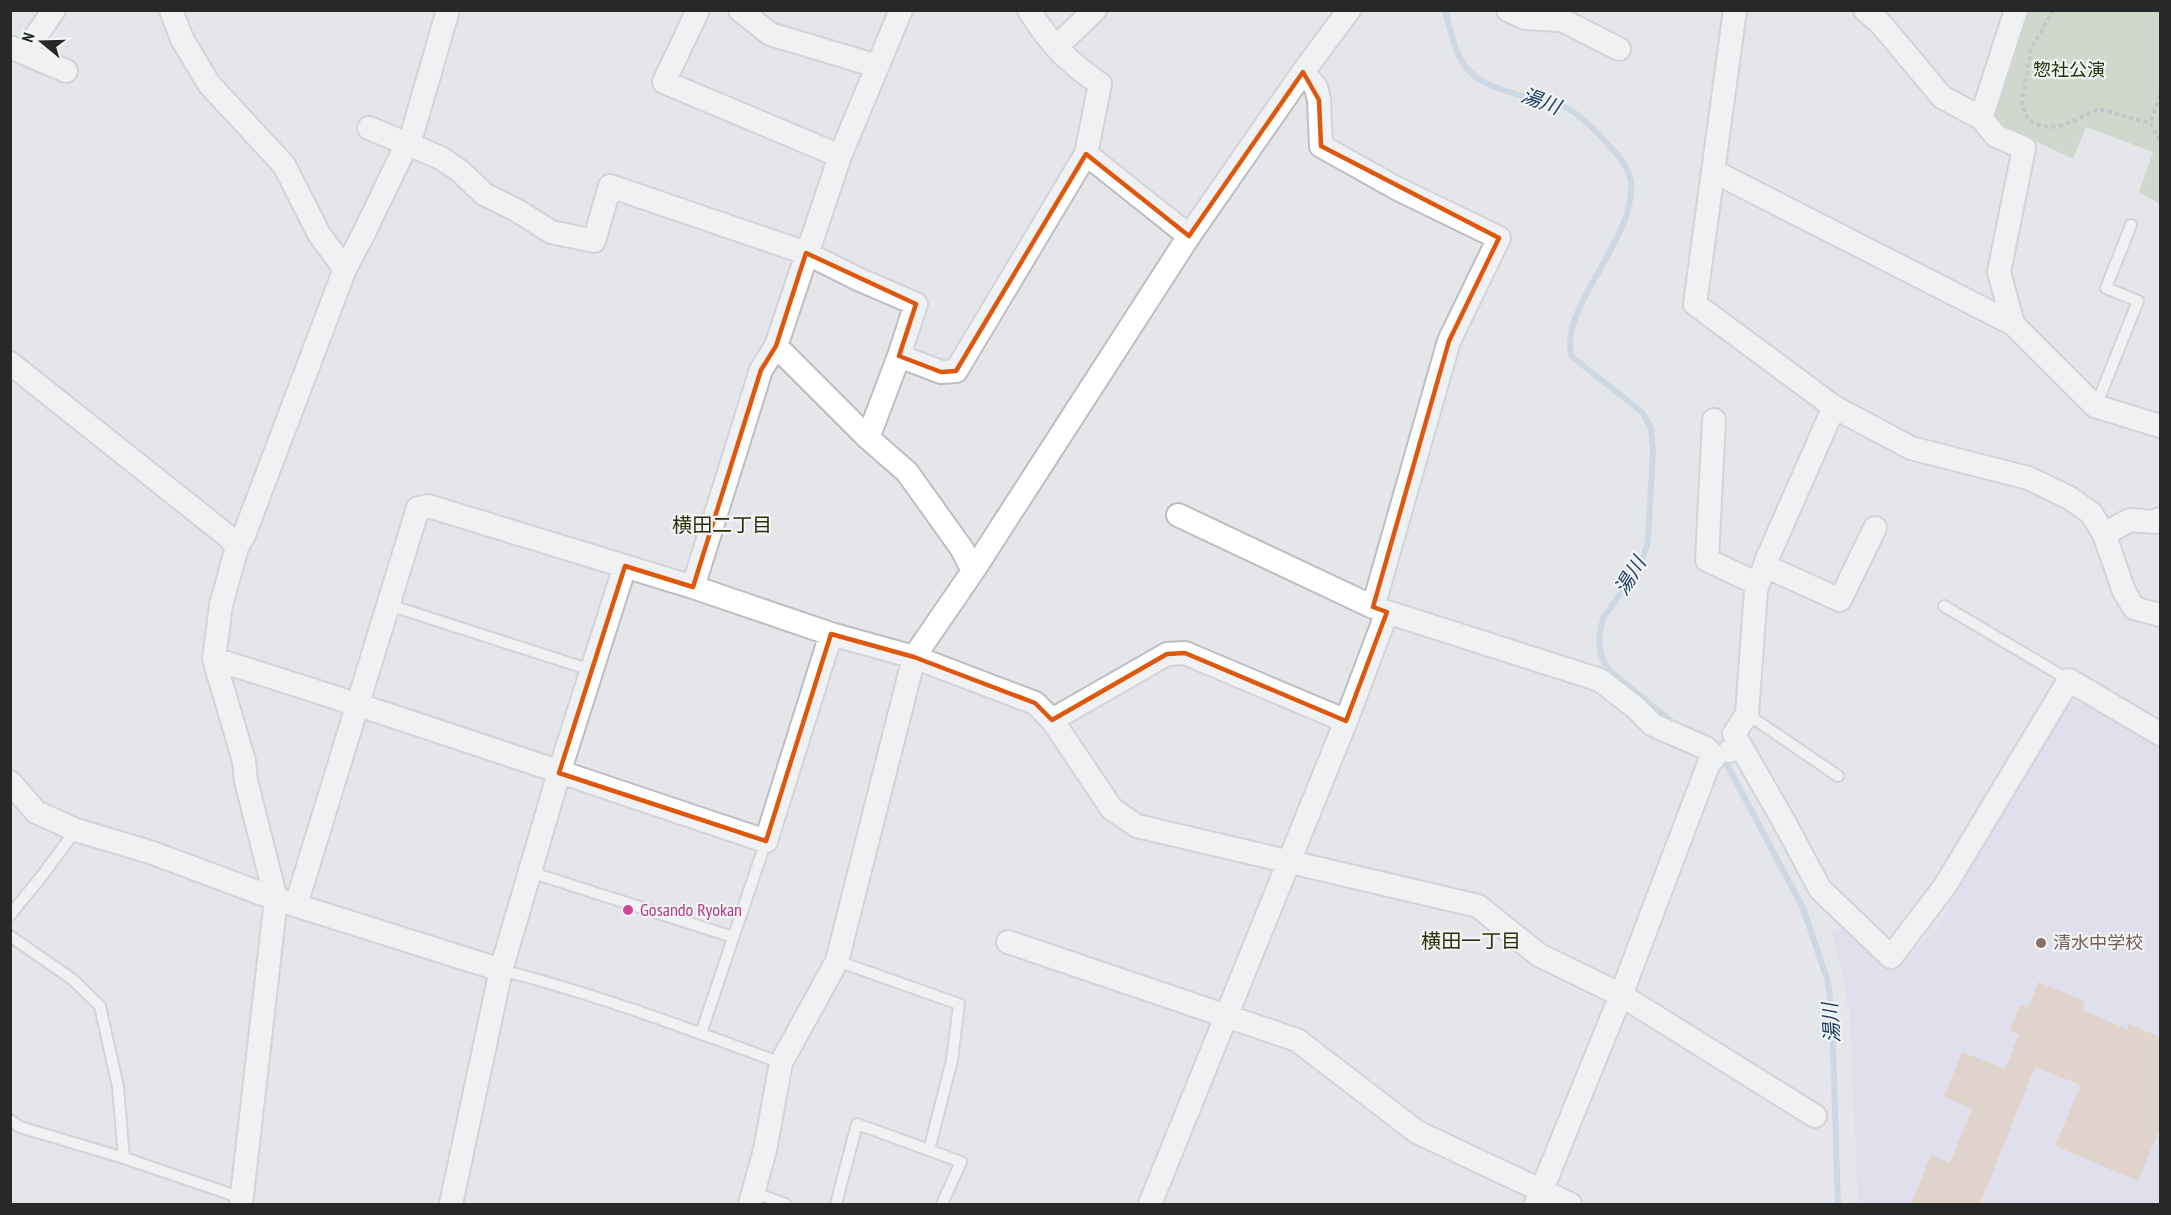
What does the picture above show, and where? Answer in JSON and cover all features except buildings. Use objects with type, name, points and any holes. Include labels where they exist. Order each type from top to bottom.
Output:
[{"type":"street","points":[[54,10],[17,50],[66,71]]},
{"type":"street","points":[[171,10],[182,39],[209,84],[284,165],[319,234],[345,269]]},
{"type":"street","points":[[286,902],[246,781],[244,761],[214,658],[221,605],[237,547],[244,535],[345,269],[408,143],[448,10]]},
{"type":"street","points":[[698,10],[664,82],[840,156]]},
{"type":"street","points":[[740,10],[770,34],[877,66]]},
{"type":"street","points":[[693,587],[761,370],[776,346],[840,156],[901,10]]},
{"type":"street","points":[[899,356],[941,372],[956,371],[1086,154],[1101,84],[1079,70],[1045,36],[1029,10]]},
{"type":"street","points":[[1056,47],[1095,10]]},
{"type":"street","points":[[751,1198],[765,1150],[781,1062],[837,961],[914,657],[973,571],[1189,236],[1349,10]]},
{"type":"street","points":[[1508,10],[1525,18],[1562,20],[1618,49]]},
{"type":"street","points":[[1735,10],[1695,304],[1834,407],[1911,448],[2028,478],[2068,497],[2091,513],[2104,534],[2124,591],[2134,608],[2160,615]]},
{"type":"street","points":[[1864,10],[1881,24],[1942,97],[1981,118],[1996,136],[2024,148],[2000,272],[2013,324]]},
{"type":"street","points":[[1981,118],[2016,10]]},
{"type":"street","points":[[1149,1204],[1346,721],[1380,610],[1449,341],[1499,238],[1396,188],[1321,146],[1319,100],[1316,87],[1303,72]]},
{"type":"street","points":[[369,128],[441,158],[460,171],[484,194],[518,211],[550,232],[594,241],[610,186],[806,253],[916,304],[868,438]]},
{"type":"street","points":[[1086,154],[1189,236]]},
{"type":"street","points":[[1713,171],[2013,324],[2096,406],[2160,426]]},
{"type":"street","points":[[776,346],[868,438],[907,472],[962,549],[973,571]]},
{"type":"street","points":[[10,363],[230,538],[237,547]]},
{"type":"street","points":[[1539,1198],[1621,995],[1709,763],[1725,753],[1747,714],[1761,575],[1834,407]]},
{"type":"street","points":[[1714,420],[1707,560],[1840,600],[1875,528]]},
{"type":"street","points":[[242,1201],[286,902],[357,703],[418,508],[428,506],[693,587],[831,634],[914,657],[1035,704],[1052,720],[1112,809],[1137,826],[1478,906],[1539,955],[1621,995],[1815,1116]]},
{"type":"street","points":[[1178,515],[1380,610],[1600,680],[1636,708],[1653,725],[1706,748],[1725,753],[1782,818],[1820,889],[1891,957],[1945,886],[2069,680],[2160,734]]},
{"type":"street","points":[[2104,534],[2130,520],[2155,522],[2160,519]]},
{"type":"street","points":[[451,1204],[501,970],[559,773],[625,566]]},
{"type":"street","points":[[214,658],[357,703],[766,841],[831,634]]},
{"type":"street","points":[[1052,720],[1167,654],[1185,653],[1346,721]]},
{"type":"street","points":[[10,782],[36,812],[76,830],[150,852],[286,902],[501,970]]},
{"type":"street","points":[[1008,942],[1297,1040],[1417,1132],[1539,1198],[1570,1204]]},
{"type":"lane","points":[[2096,406],[2138,301],[2106,288],[2131,225]]},
{"type":"lane","points":[[389,605],[591,670]]},
{"type":"lane","points":[[1944,606],[2069,680]]},
{"type":"lane","points":[[1747,714],[1838,776]]},
{"type":"lane","points":[[10,915],[76,830]]},
{"type":"lane","points":[[701,1034],[766,841]]},
{"type":"lane","points":[[530,872],[733,937]]},
{"type":"lane","points":[[10,936],[72,979],[100,1006],[118,1087],[124,1158]]},
{"type":"lane","points":[[837,961],[959,1004],[952,1060],[929,1150]]},
{"type":"lane","points":[[501,970],[535,979],[781,1062]]},
{"type":"lane","points":[[10,1120],[20,1127],[124,1158],[242,1201]]},
{"type":"lane","points":[[836,1204],[857,1124],[961,1162],[942,1204]]},
{"type":"lane","points":[[751,1198],[785,1204]]},
{"type":"path","points":[[2054,10],[2031,48],[2022,103],[2028,120],[2041,127],[2057,128],[2099,109],[2150,123],[2160,141]]},
{"type":"path","points":[[2150,123],[2160,95]]},
{"type":"highlighted area","points":[[1303,72],[1319,100],[1321,146],[1499,238],[1449,341],[1373,607],[1387,612],[1346,721],[1185,653],[1167,654],[1052,720],[1035,703],[914,657],[831,634],[766,841],[559,773],[625,566],[693,587],[761,370],[776,346],[806,253],[916,304],[899,356],[941,372],[956,371],[1086,154],[1189,236]]},
{"type":"shaded area","name":"清水中学校","points":[[2087,697],[2160,740],[2160,1204],[1858,1204],[1850,1017],[1843,974],[1831,932],[1847,924],[1898,968],[1909,954],[1936,930],[2063,705]]},
{"type":"green space","name":"惣社公演","points":[[2026,11],[2160,11],[2160,204],[2139,192],[2153,152],[2086,127],[2073,159],[1995,122],[1991,109]]},
{"type":"waterway","name":"湯川","points":[[1445,10],[1454,44],[1466,67],[1474,76],[1500,89],[1555,103],[1570,110],[1609,145],[1630,176],[1630,201],[1625,220],[1577,315],[1570,336],[1571,356],[1642,412],[1651,428],[1653,451],[1648,541],[1641,565],[1603,618],[1599,638],[1601,655],[1609,670],[1672,722]]},
{"type":"waterway","name":"湯川","points":[[1722,755],[1803,908],[1828,982],[1832,1015],[1838,1204]]},
{"type":"place","name":"Gosando Ryokan","points":[[628,910]]},
{"type":"place","name":"清水中学校","points":[[2041,943]]},
{"type":"district","name":"横田二丁目","points":[[722,525]]},
{"type":"district","name":"横田一丁目","points":[[1471,941]]}]
